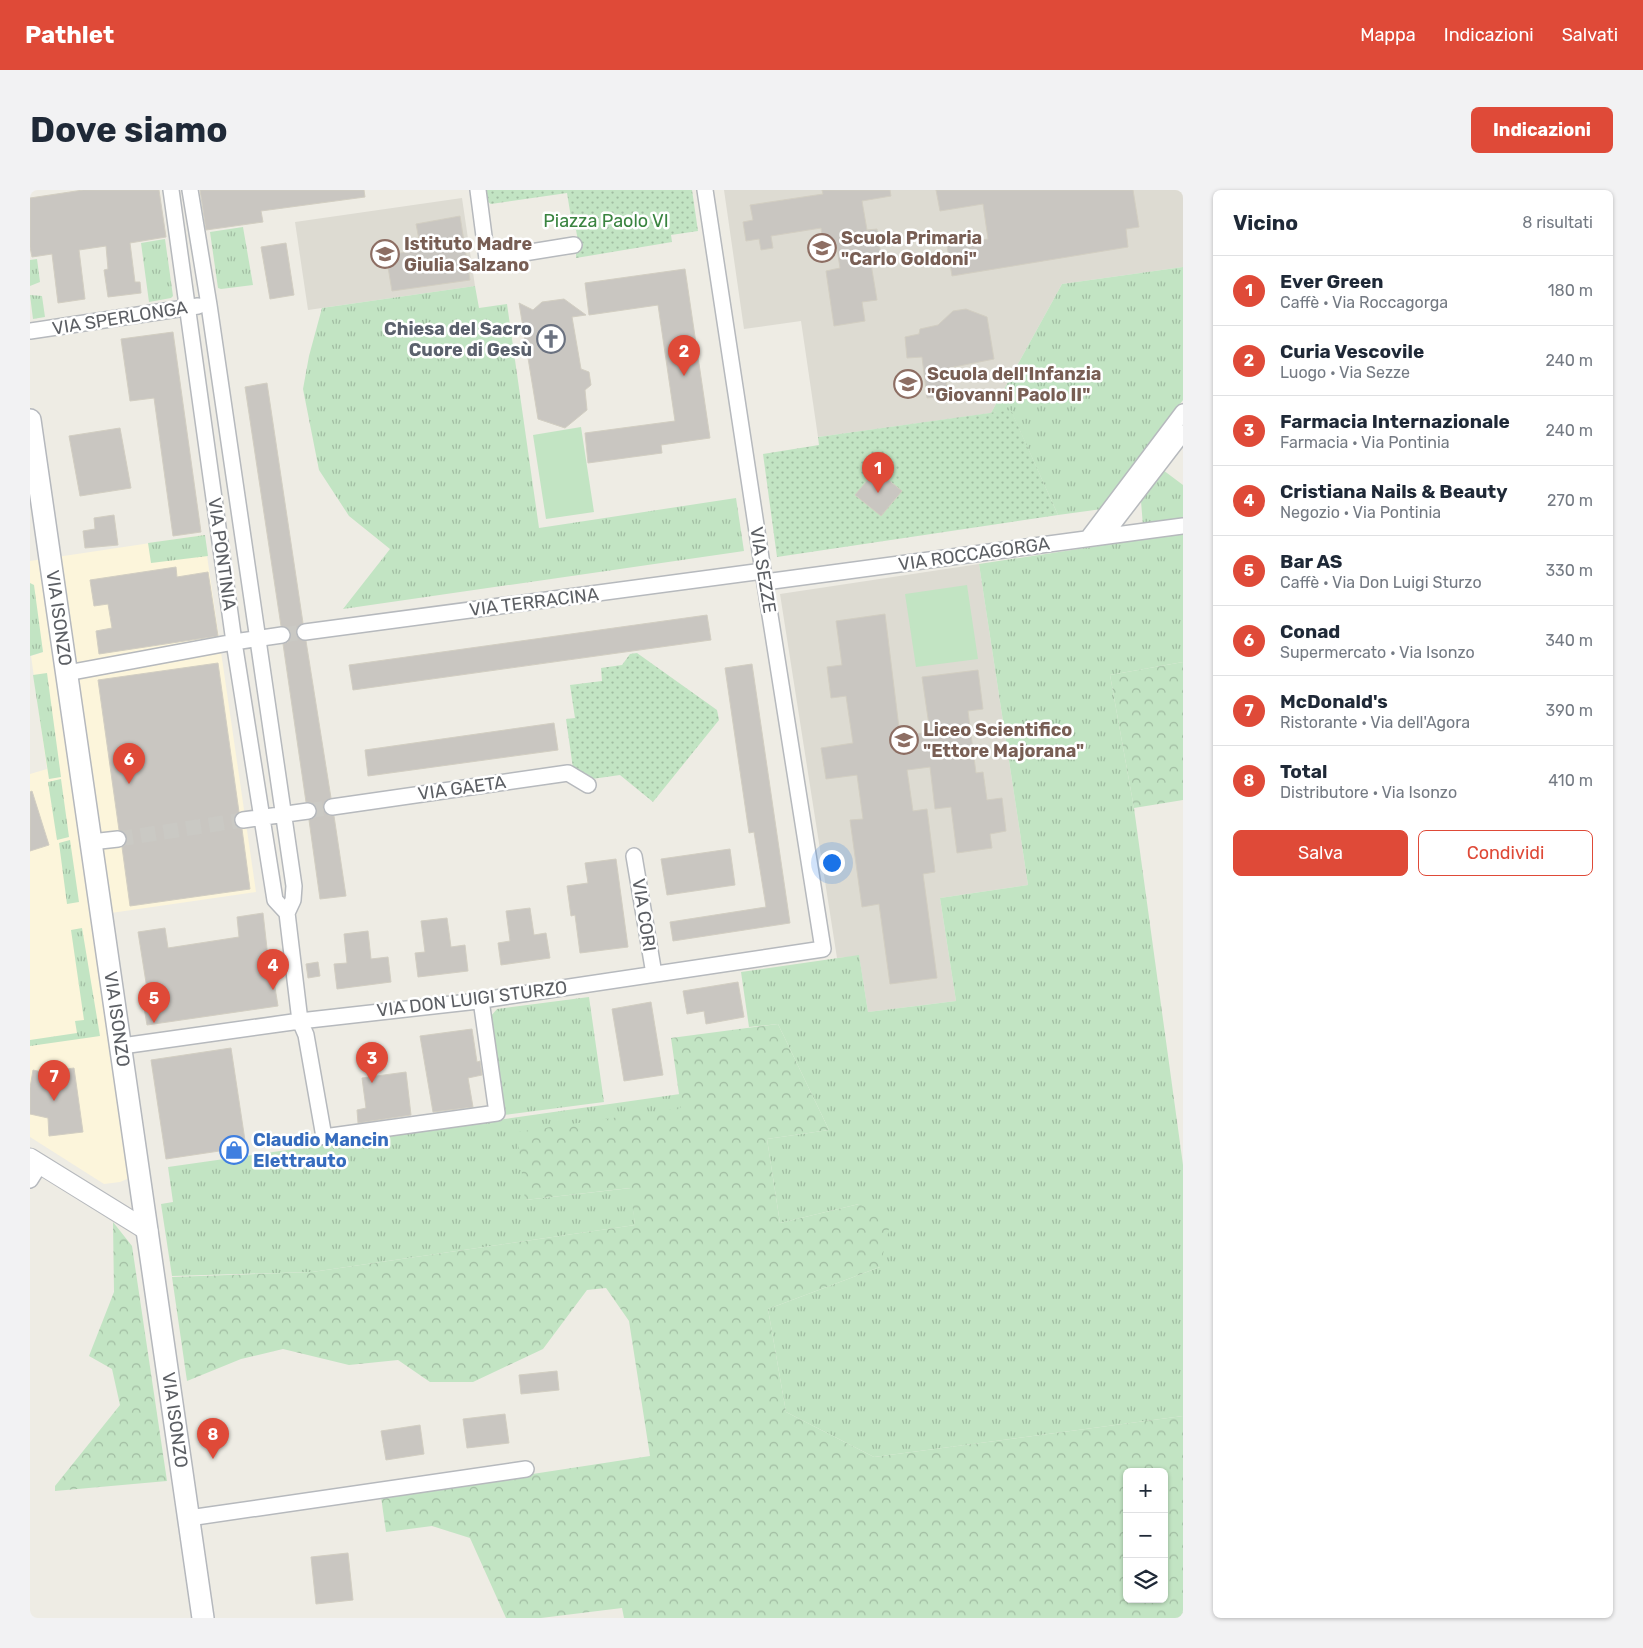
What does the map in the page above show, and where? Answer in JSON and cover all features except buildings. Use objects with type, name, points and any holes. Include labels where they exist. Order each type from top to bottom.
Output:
[{"type":"main road","name":"VIA ISONZO","points":[[30,420],[122,1046],[203,1618]]},
{"type":"street","name":"VIA PONTINIA","points":[[171,190],[234,642],[275,900],[287,913]]},
{"type":"street","name":"VIA PONTINIA","points":[[190,190],[209,305],[294,886],[293,900],[287,913],[300,1021],[306,1034],[324,1138],[497,1113],[481,1000]]},
{"type":"street","points":[[478,190],[488,259],[574,245]]},
{"type":"street","name":"VIA SEZZE","points":[[705,190],[822,949]]},
{"type":"street","name":"VIA SPERLONGA","points":[[30,331],[209,305]]},
{"type":"street","points":[[1088,538],[1183,412]]},
{"type":"street","points":[[1104,536],[1183,433]]},
{"type":"street","name":"VIA ROCCAGORGA","points":[[764,577],[1183,526]]},
{"type":"street","name":"VIA TERRACINA","points":[[304,632],[764,577]]},
{"type":"street","points":[[67,672],[282,635]]},
{"type":"street","name":"VIA GAETA","points":[[332,807],[568,773],[588,785]]},
{"type":"street","points":[[243,820],[308,811]]},
{"type":"street","points":[[91,842],[118,839]]},
{"type":"street","name":"VIA CORI","points":[[634,856],[654,974]]},
{"type":"street","name":"VIA DON LUIGI STURZO","points":[[122,1046],[300,1021],[481,1000],[822,949]]},
{"type":"street","points":[[33,1167],[148,1231]]},
{"type":"street","points":[[189,1518],[526,1469]]},
{"type":"shaded area","points":[[724,190],[1183,190],[1183,267],[1062,284],[991,413],[818,437],[801,321],[744,329]]},
{"type":"shaded area","name":"Istituto Madre Giulia Salzano","points":[[462,198],[475,286],[308,310],[295,222]]},
{"type":"shaded area","points":[[204,535],[256,892],[111,913],[148,1170],[120,1182],[104,1184],[30,1137],[30,774],[47,769],[31,656],[43,652],[30,583],[30,561]]},
{"type":"shaded area","name":"Liceo Scientifico \"Ettore Majorana\"","points":[[979,564],[1028,885],[940,898],[956,1001],[868,1012],[859,956],[837,958],[780,594]]},
{"type":"green space","name":"Piazza Paolo VI","points":[[486,190],[692,190],[698,231],[671,235],[672,242],[576,258],[576,253],[580,251],[576,230],[573,230],[567,193],[491,204],[488,202]]},
{"type":"green space","points":[[243,227],[253,285],[218,288],[210,232]]},
{"type":"green space","points":[[165,239],[173,296],[149,302],[141,243]]},
{"type":"green space","points":[[37,259],[40,282],[30,286],[30,260]]},
{"type":"green space","points":[[1183,267],[1183,400],[1102,509],[1058,515],[1011,411],[991,413],[1062,284]]},
{"type":"green space","points":[[475,286],[479,308],[507,304],[539,528],[736,498],[744,551],[343,609],[390,549],[349,516],[319,470],[303,389],[309,356],[322,308]]},
{"type":"green space","points":[[30,295],[42,296],[45,317],[33,319]]},
{"type":"green space","points":[[1011,410],[1058,515],[777,557],[763,454],[819,445],[818,437]]},
{"type":"green space","points":[[581,427],[594,512],[546,519],[533,435]]},
{"type":"green space","points":[[1163,470],[1183,485],[1183,662],[1110,675],[1134,808],[1183,1165],[1183,1416],[874,1457],[786,1412],[768,1309],[880,1267],[859,1204],[780,1223],[767,1139],[829,1130],[778,1024],[749,1027],[741,972],[859,955],[868,1012],[956,1001],[940,898],[1028,885],[979,564],[1144,539],[1141,501]]},
{"type":"green space","points":[[205,535],[208,556],[151,563],[148,543]]},
{"type":"green space","points":[[30,583],[34,585],[43,652],[30,656]]},
{"type":"green space","points":[[967,585],[978,659],[916,667],[905,594]]},
{"type":"green space","points":[[637,653],[717,710],[719,720],[653,802],[620,775],[592,779],[573,768],[566,719],[575,718],[570,685],[602,681],[601,668],[622,665],[630,654]]},
{"type":"green space","points":[[1183,662],[1183,800],[1134,808],[1110,675]]},
{"type":"green space","points":[[47,673],[61,777],[49,779],[33,675]]},
{"type":"green space","points":[[61,779],[69,837],[57,840],[48,782]]},
{"type":"green space","points":[[70,840],[79,902],[67,904],[59,843]]},
{"type":"green space","points":[[82,928],[100,1036],[30,1046],[30,1040],[77,1033],[75,1021],[84,1020],[71,930]]},
{"type":"green space","points":[[589,997],[604,1102],[504,1115],[491,1016],[497,1009]]},
{"type":"green space","points":[[778,1024],[829,1130],[767,1139],[780,1223],[859,1204],[891,1220],[880,1267],[768,1309],[786,1412],[874,1457],[1183,1416],[1183,1618],[624,1618],[622,1608],[541,1618],[506,1618],[470,1538],[432,1526],[386,1532],[381,1497],[650,1456],[629,1321],[606,1288],[587,1290],[543,1349],[473,1382],[430,1382],[398,1360],[349,1365],[283,1349],[241,1359],[187,1381],[172,1277],[312,1272],[635,1225],[630,1188],[525,1200],[517,1132],[681,1108],[671,1038]]},
{"type":"green space","points":[[680,1094],[682,1108],[525,1200],[631,1188],[635,1225],[312,1272],[172,1276],[161,1204],[173,1202],[168,1167]]},
{"type":"green space","points":[[113,1222],[132,1246],[167,1481],[55,1491],[55,1486],[120,1405],[112,1369],[89,1356],[114,1292]]},
{"type":"tunnel","points":[[282,635],[305,632]]},
{"type":"tunnel","points":[[308,811],[332,807]]},
{"type":"tunnel","points":[[118,839],[243,820]]},
{"type":"place","name":"Scuola Primaria \"Carlo Goldoni\"","points":[[822,248]]},
{"type":"place","name":"Istituto Madre Giulia Salzano","points":[[385,254]]},
{"type":"place","name":"Chiesa del Sacro Cuore di Gesù","points":[[551,339]]},
{"type":"place","name":"Curia Vescovile","points":[[684,376]]},
{"type":"place","name":"Scuola dell'Infanzia \"Giovanni Paolo II\"","points":[[908,384]]},
{"type":"place","name":"Ever Green","points":[[878,493]]},
{"type":"place","name":"Liceo Scientifico \"Ettore Majorana\"","points":[[904,740]]},
{"type":"place","name":"Conad","points":[[129,784]]},
{"type":"place","name":"Cristiana Nails & Beauty","points":[[273,990]]},
{"type":"place","name":"Bar AS","points":[[154,1023]]},
{"type":"place","name":"Farmacia Internazionale","points":[[372,1083]]},
{"type":"place","name":"McDonald's","points":[[54,1101]]},
{"type":"place","name":"Claudio Mancin Elettrauto","points":[[234,1150]]},
{"type":"place","name":"Total","points":[[213,1459]]}]
